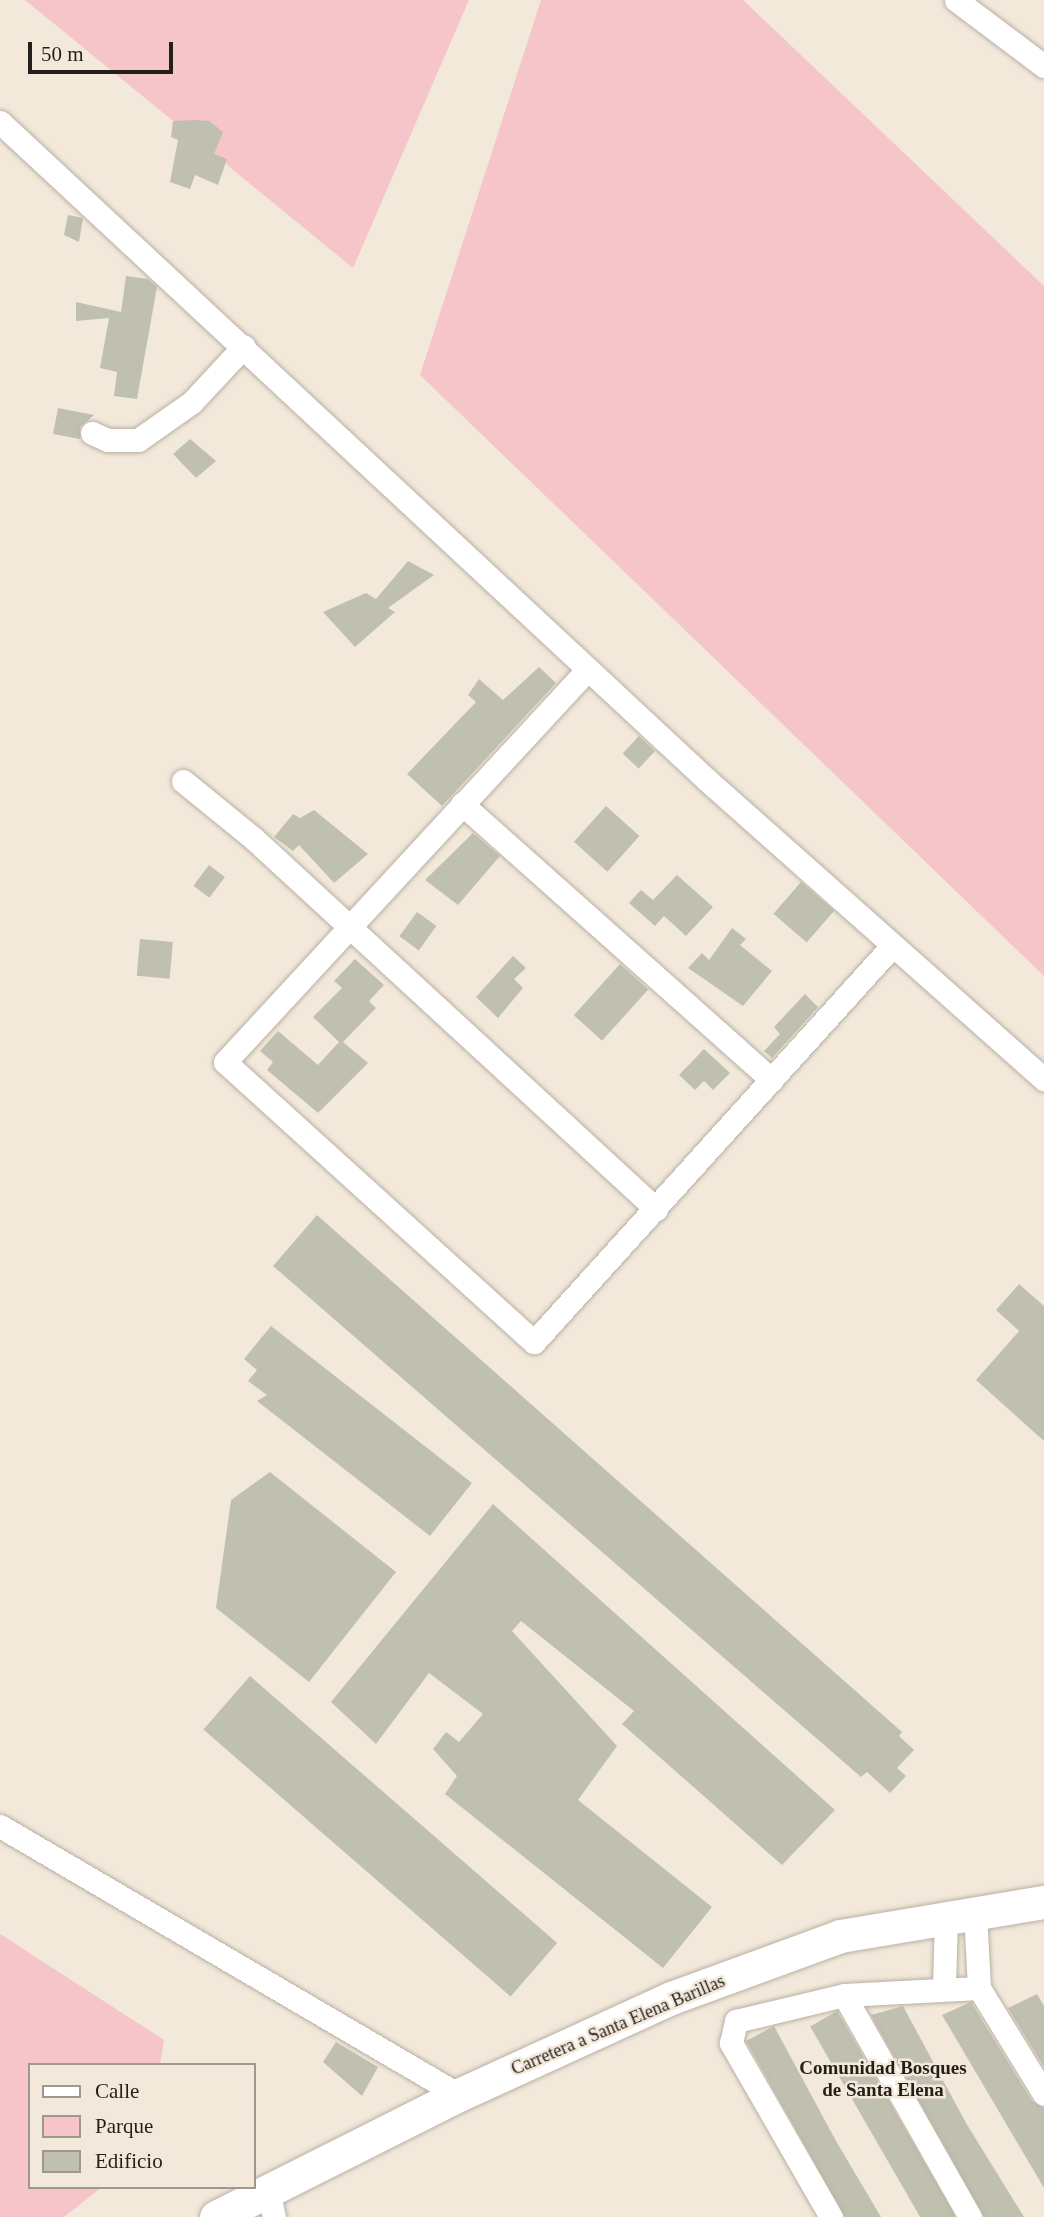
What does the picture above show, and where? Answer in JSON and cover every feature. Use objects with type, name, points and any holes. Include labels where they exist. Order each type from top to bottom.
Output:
[{"type":"main road","name":"Carretera a Santa Elena Barillas","points":[[216,2217],[271,2203],[458,2095],[671,1998],[818,1944],[1044,1902]]},
{"type":"street","points":[[956,0],[1044,66]]},
{"type":"street","points":[[0,122],[244,346],[588,669],[1044,1079]]},
{"type":"street","points":[[92,433],[108,440],[138,440],[192,402],[244,346]]},
{"type":"street","points":[[588,669],[225,1062],[534,1342],[893,945]]},
{"type":"street","points":[[183,781],[253,838],[656,1209]]},
{"type":"street","points":[[462,804],[772,1080]]},
{"type":"street","points":[[0,1826],[458,2095]]},
{"type":"street","points":[[960,1916],[979,1988],[1044,2094]]},
{"type":"street","points":[[943,1988],[960,1916]]},
{"type":"street","points":[[831,2217],[731,2043],[737,2021],[844,1995],[979,1988]]},
{"type":"street","points":[[844,1995],[970,2217]]},
{"type":"green space","points":[[25,0],[469,0],[353,268]]},
{"type":"green space","points":[[541,0],[743,0],[1044,286],[1044,976],[420,375]]},
{"type":"green space","points":[[0,1934],[164,2040],[160,2063],[28,2063],[28,2189],[99,2189],[64,2217],[0,2217]]},
{"type":"building","points":[[173,121],[209,121],[223,132],[214,154],[227,159],[218,185],[195,175],[190,189],[170,182],[178,140],[171,137]]},
{"type":"building","points":[[68,215],[83,218],[79,242],[64,235]]},
{"type":"building","points":[[126,276],[148,279],[157,287],[137,399],[114,396],[117,372],[100,368],[109,318],[76,321],[76,302],[121,312]]},
{"type":"building","points":[[58,408],[94,415],[80,427],[80,439],[53,434]]},
{"type":"building","points":[[190,439],[216,461],[196,478],[173,454]]},
{"type":"building","points":[[408,561],[434,575],[388,608],[395,612],[355,647],[323,612],[366,593],[376,599]]},
{"type":"building","points":[[539,667],[556,683],[442,806],[407,774],[476,702],[468,695],[479,679],[503,700]]},
{"type":"building","points":[[639,736],[655,751],[639,769],[623,754]]},
{"type":"building","points":[[606,806],[639,836],[607,872],[574,842]]},
{"type":"building","points":[[314,810],[368,854],[334,883],[299,845],[293,851],[274,837],[293,814],[300,818]]},
{"type":"building","points":[[473,833],[500,856],[458,905],[425,880]]},
{"type":"building","points":[[209,865],[225,877],[209,898],[193,886]]},
{"type":"building","points":[[677,875],[713,907],[686,936],[664,916],[655,926],[629,903],[641,890],[653,900]]},
{"type":"building","points":[[801,882],[834,911],[807,943],[773,914]]},
{"type":"building","points":[[417,912],[436,926],[419,950],[399,936]]},
{"type":"building","points":[[732,928],[746,939],[740,945],[772,971],[743,1006],[688,968],[702,953],[709,960]]},
{"type":"building","points":[[140,939],[173,942],[170,979],[137,976]]},
{"type":"building","points":[[513,956],[526,968],[514,979],[523,988],[498,1018],[476,997]]},
{"type":"building","points":[[355,959],[384,985],[369,1001],[376,1008],[343,1042],[368,1063],[318,1113],[267,1070],[273,1062],[260,1051],[278,1031],[318,1065],[339,1042],[313,1017],[342,988],[334,981]]},
{"type":"building","points":[[620,964],[648,989],[602,1041],[574,1015]]},
{"type":"building","points":[[805,994],[818,1007],[772,1058],[764,1051],[780,1034],[774,1027]]},
{"type":"building","points":[[704,1049],[730,1073],[713,1090],[704,1081],[695,1090],[679,1075]]},
{"type":"building","points":[[317,1215],[902,1732],[899,1736],[914,1750],[897,1768],[906,1776],[890,1793],[867,1772],[861,1777],[273,1266]]},
{"type":"building","points":[[1019,1284],[1044,1306],[1044,1441],[976,1380],[1019,1331],[996,1310]]},
{"type":"building","points":[[271,1326],[472,1483],[430,1536],[257,1401],[267,1395],[248,1381],[257,1370],[244,1359]]},
{"type":"building","points":[[270,1472],[396,1572],[309,1682],[216,1608],[231,1500]]},
{"type":"building","points":[[493,1504],[835,1810],[782,1865],[622,1724],[634,1711],[521,1621],[512,1631],[617,1746],[578,1800],[712,1907],[663,1968],[445,1794],[457,1776],[433,1749],[446,1732],[459,1742],[483,1714],[429,1673],[376,1744],[331,1702]]},
{"type":"building","points":[[250,1676],[557,1943],[511,1997],[203,1730]]},
{"type":"building","points":[[1037,1994],[1044,2006],[1044,2067],[1008,2008]]},
{"type":"building","points":[[971,2002],[1032,2101],[1044,2108],[1044,2188],[942,2015]]},
{"type":"building","points":[[903,2006],[966,2123],[1024,2217],[984,2217],[871,2015]]},
{"type":"building","points":[[837,2011],[956,2216],[920,2217],[810,2026]]},
{"type":"building","points":[[774,2026],[836,2141],[881,2217],[845,2217],[746,2041]]},
{"type":"building","points":[[336,2042],[378,2067],[362,2096],[323,2062]]},
{"type":"district","name":"Comunidad Bosques de Santa Elena","points":[[883,2079]]}]
